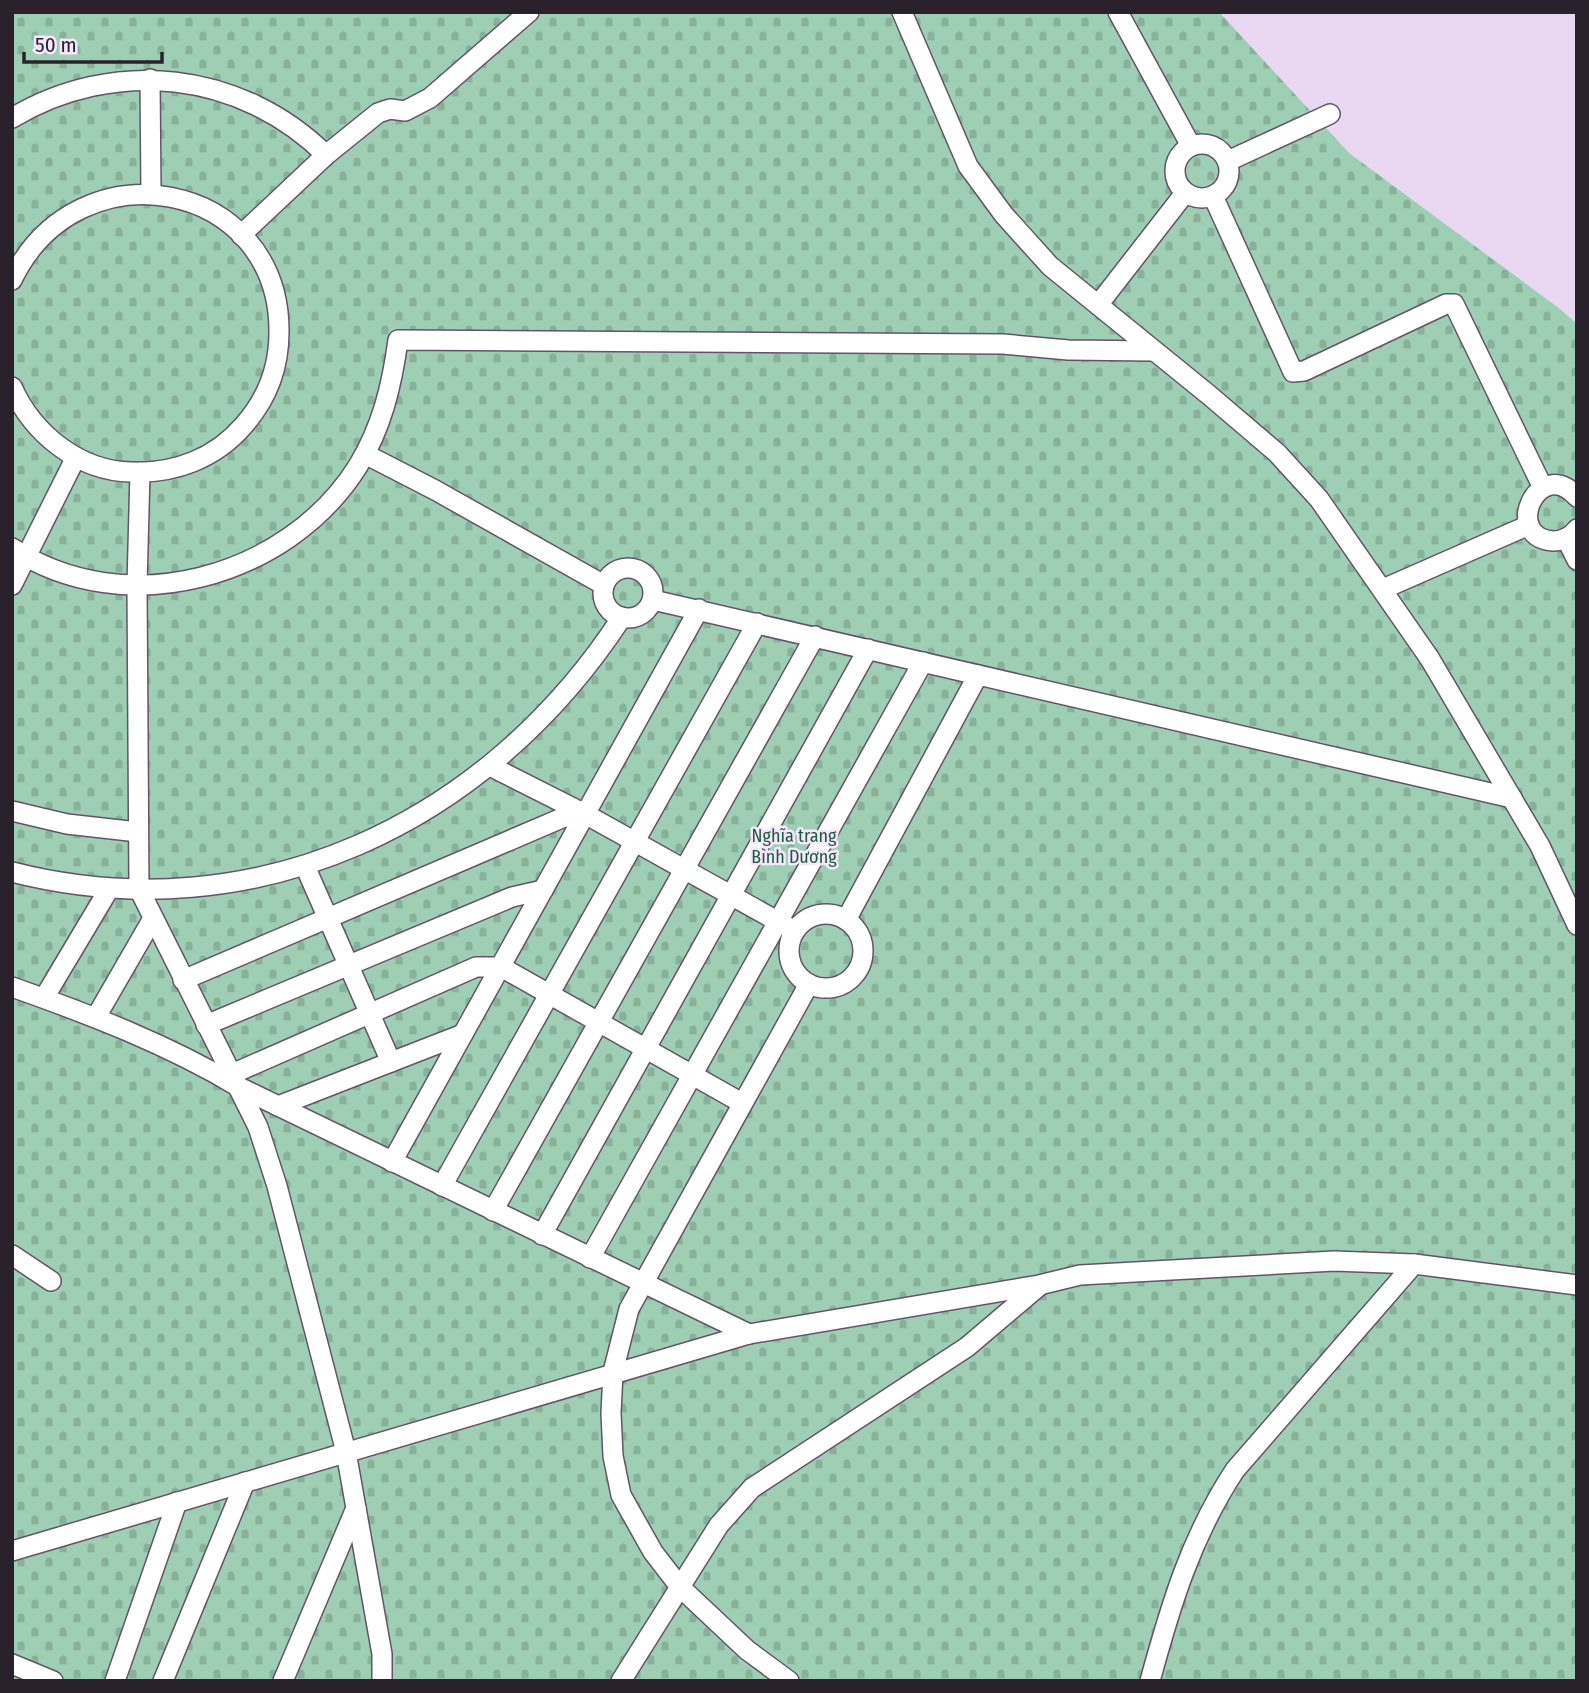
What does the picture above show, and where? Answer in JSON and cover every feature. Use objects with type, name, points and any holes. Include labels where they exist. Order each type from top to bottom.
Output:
[{"type":"lane","points":[[240,235],[326,155],[378,113],[390,110],[405,111],[430,98],[529,12]]},
{"type":"lane","points":[[902,12],[968,166],[1004,215],[1051,266],[1277,453],[1319,499],[1430,659],[1540,846],[1577,925]]},
{"type":"lane","points":[[1118,12],[1191,146]]},
{"type":"lane","points":[[12,118],[56,95],[83,87],[150,79],[193,83],[246,100],[294,127],[326,155]]},
{"type":"lane","points":[[150,79],[151,193]]},
{"type":"lane","points":[[1228,161],[1330,114]]},
{"type":"lane","points":[[1208,144],[1215,147],[1228,161],[1225,185],[1213,196],[1192,197],[1176,182],[1175,165],[1183,150],[1191,146],[1208,144]]},
{"type":"lane","points":[[12,280],[37,240],[76,210],[113,196],[151,193],[200,207],[240,235],[264,267],[277,305],[279,344],[270,383],[251,418],[222,446],[187,464],[140,472],[109,469],[76,457],[40,431],[12,387]]},
{"type":"lane","points":[[1098,305],[1185,193]]},
{"type":"lane","points":[[1213,196],[1293,372],[1304,371],[1446,304],[1454,304],[1543,488]]},
{"type":"lane","points":[[19,552],[82,577],[137,585],[163,584],[214,575],[262,555],[285,542],[325,508],[365,454],[389,396],[398,340],[1003,344],[1068,350],[1153,351]]},
{"type":"lane","points":[[365,454],[446,496],[604,585]]},
{"type":"lane","points":[[12,585],[19,552],[76,457]]},
{"type":"lane","points":[[140,472],[137,585],[139,889],[152,920],[258,1127],[277,1186],[346,1452],[383,1654],[382,1681]]},
{"type":"lane","points":[[1577,497],[1560,486],[1543,488],[1536,493],[1527,508],[1529,525],[1541,538],[1558,541],[1571,534],[1577,560]]},
{"type":"lane","points":[[1383,589],[1529,525]]},
{"type":"lane","points":[[638,569],[650,579],[653,600],[640,616],[622,617],[607,606],[604,585],[614,572],[638,569]]},
{"type":"lane","points":[[653,600],[1512,798]]},
{"type":"lane","points":[[392,1162],[699,609]]},
{"type":"lane","points":[[12,872],[109,888],[139,889],[225,883],[305,866],[409,820],[490,766],[535,727],[562,697],[622,617]]},
{"type":"lane","points":[[442,1186],[757,623]]},
{"type":"lane","points":[[493,1211],[815,636]]},
{"type":"lane","points":[[542,1235],[868,649]]},
{"type":"lane","points":[[590,1258],[693,1075],[786,927],[923,662]]},
{"type":"lane","points":[[846,920],[978,675]]},
{"type":"lane","points":[[490,766],[635,841],[786,927],[791,962],[795,971],[810,984],[831,987],[851,978],[858,969],[862,947],[854,927],[846,920],[827,914],[817,915],[786,927]]},
{"type":"lane","points":[[12,811],[68,824],[138,832]]},
{"type":"lane","points":[[183,980],[562,818],[585,814]]},
{"type":"lane","points":[[305,866],[391,1062]]},
{"type":"lane","points":[[44,998],[109,888]]},
{"type":"lane","points":[[206,1025],[512,897],[543,890]]},
{"type":"lane","points":[[96,1017],[152,920]]},
{"type":"lane","points":[[235,1081],[370,1014],[477,967],[500,967],[742,1103]]},
{"type":"lane","points":[[789,1681],[747,1650],[680,1587],[635,1526],[621,1495],[613,1445],[613,1372],[626,1320],[642,1283],[810,984]]},
{"type":"lane","points":[[12,987],[96,1017],[192,1059],[278,1106],[749,1334]]},
{"type":"lane","points":[[278,1106],[463,1034]]},
{"type":"lane","points":[[12,1255],[51,1281]]},
{"type":"lane","points":[[12,1550],[749,1334],[1039,1285],[1080,1275],[1334,1261],[1414,1264],[1577,1285]]},
{"type":"lane","points":[[1150,1681],[1176,1587],[1211,1506],[1235,1470],[1414,1264]]},
{"type":"lane","points":[[621,1681],[719,1525],[752,1488],[967,1347],[1039,1285]]},
{"type":"lane","points":[[163,1681],[245,1482]]},
{"type":"lane","points":[[115,1681],[177,1502]]},
{"type":"lane","points":[[283,1681],[356,1508]]},
{"type":"lane","points":[[371,1681],[383,1654]]},
{"type":"lane","points":[[12,1664],[50,1680]]},
{"type":"green space","name":"Nghĩa trang Bình Dương","points":[[12,12],[1219,12],[1349,153],[1577,324],[1577,1681],[12,1681]]}]
